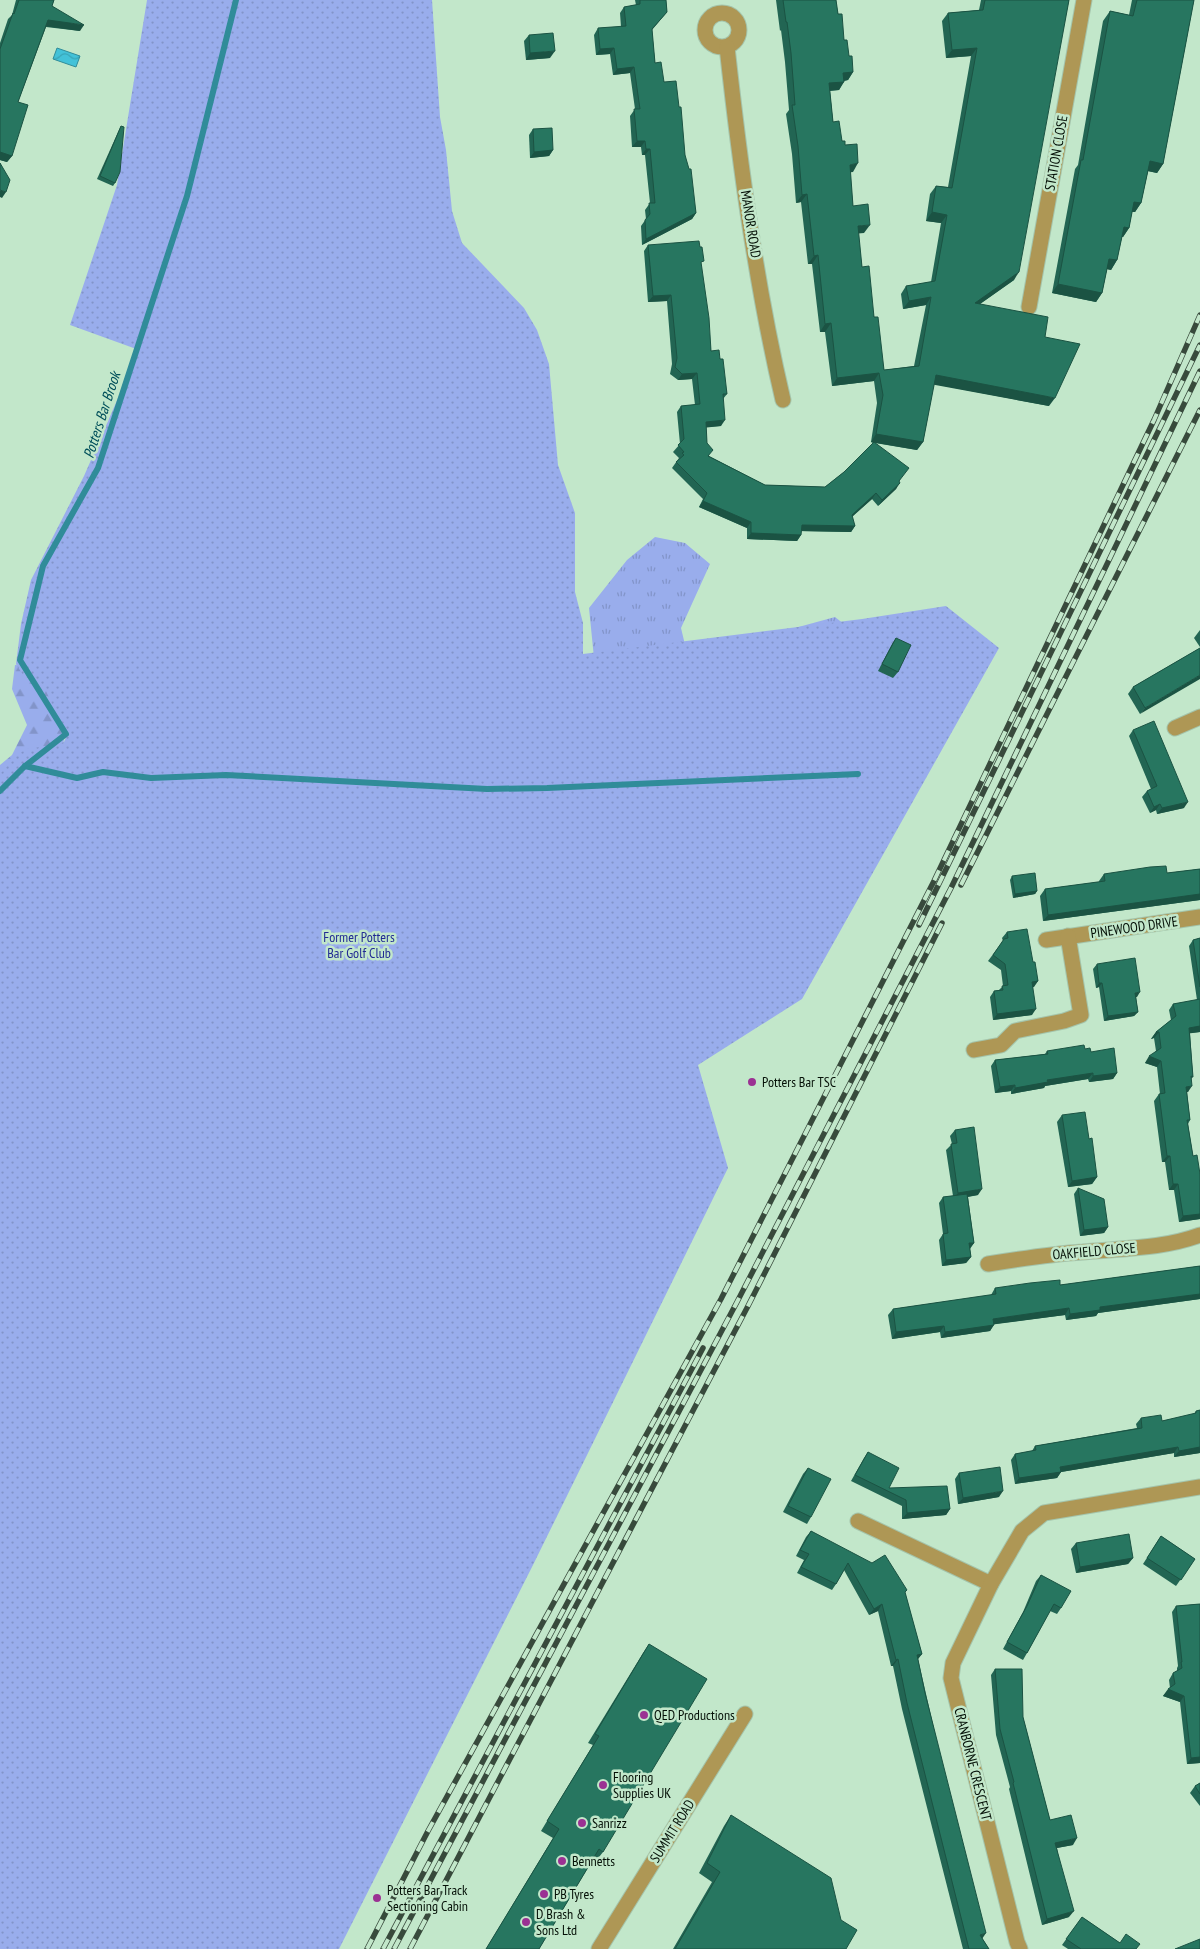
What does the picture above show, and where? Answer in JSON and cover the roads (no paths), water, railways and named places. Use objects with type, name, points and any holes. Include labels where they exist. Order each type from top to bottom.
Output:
[{"type":"street","name":"STATION CLOSE","points":[[1029,307],[1084,0]]},
{"type":"street","points":[[722,6],[737,20],[740,31],[736,41],[727,47],[715,46],[710,42],[705,32],[708,20],[722,6]]},
{"type":"street","name":"MANOR ROAD","points":[[727,47],[736,130],[769,340],[784,400]]},
{"type":"street","points":[[1175,728],[1200,717]]},
{"type":"street","name":"PINEWOOD DRIVE","points":[[1046,940],[1200,917]]},
{"type":"street","points":[[974,1050],[1001,1045],[1015,1031],[1064,1021],[1081,1015],[1068,936]]},
{"type":"street","name":"OAKFIELD CLOSE","points":[[988,1264],[1080,1252],[1161,1246],[1200,1235]]},
{"type":"street","name":"CRANBORNE CRESCENT","points":[[1020,1949],[951,1678],[953,1662],[991,1584],[1022,1531],[1044,1514],[1200,1487]]},
{"type":"street","points":[[858,1520],[991,1584]]},
{"type":"street","name":"SUMMIT ROAD","points":[[599,1949],[745,1714]]},
{"type":"water","points":[[57,48],[80,56],[76,67],[53,59]]},
{"type":"waterway","name":"Potters Bar Brook","points":[[0,791],[25,766],[66,734],[20,660],[43,566],[98,468],[187,196],[236,0]]},
{"type":"waterway","points":[[25,766],[77,778],[103,772],[151,778],[226,775],[487,789],[858,774]]},
{"type":"railway","points":[[367,1949],[428,1831],[721,1299],[934,881],[1154,420],[1200,315]]},
{"type":"railway","points":[[919,925],[1200,345]]},
{"type":"railway","points":[[394,1949],[737,1302],[951,888],[1200,371]]},
{"type":"railway","points":[[961,885],[1200,410]]},
{"type":"railway","points":[[410,1949],[748,1306],[942,923]]},
{"type":"railway","points":[[383,1949],[703,1348]]},
{"type":"place","name":"Potters Bar TSC","points":[[752,1082]]},
{"type":"place","name":"QED Productions","points":[[644,1715]]},
{"type":"place","name":"Flooring Supplies UK","points":[[603,1785]]},
{"type":"place","name":"Sanrizz","points":[[582,1823]]},
{"type":"place","name":"Bennetts","points":[[562,1861]]},
{"type":"place","name":"PB Tyres","points":[[544,1894]]},
{"type":"place","name":"Potters Bar Track Sectioning Cabin","points":[[377,1898]]},
{"type":"place","name":"D Brash & Sons Ltd","points":[[526,1922]]},
{"type":"park label","name":"Former Potters Bar Golf Club","points":[[359,946]]}]
